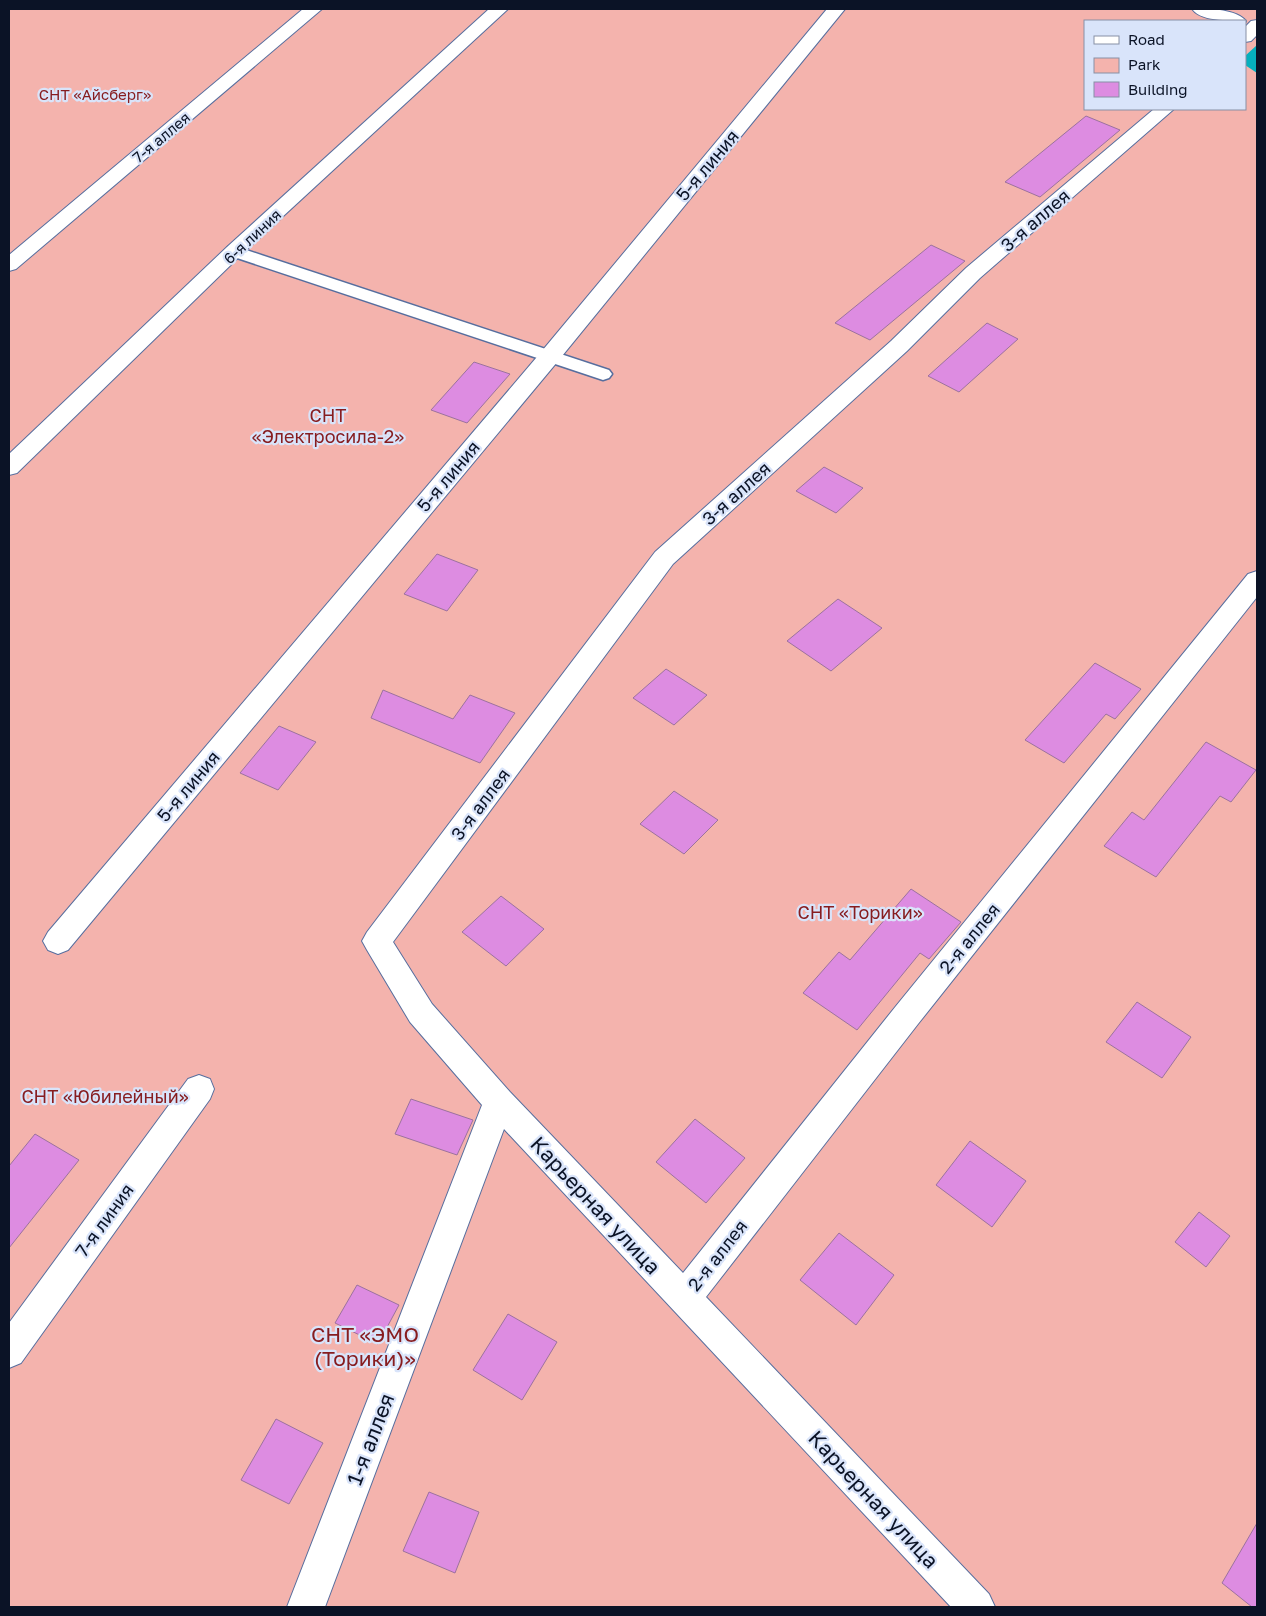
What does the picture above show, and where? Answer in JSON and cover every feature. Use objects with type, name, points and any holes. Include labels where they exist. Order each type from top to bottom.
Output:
[{"type":"street","name":"7-я аллея","points":[[9,265],[313,9]]},
{"type":"street","name":"6-я линия","points":[[9,467],[234,251],[499,9]]},
{"type":"street","name":"5-я линия","points":[[58,941],[550,356],[836,9]]},
{"type":"street","points":[[1201,9],[1234,20]]},
{"type":"street","name":"3-я аллея","points":[[378,941],[664,558],[899,346],[973,273],[1164,110]]},
{"type":"street","name":"2-я аллея","points":[[684,1298],[907,1014],[1257,580]]},
{"type":"street","name":"Карьерная улица","points":[[378,941],[421,1013],[499,1102],[976,1607]]},
{"type":"street","name":"7-я линия","points":[[9,1351],[199,1089]]},
{"type":"street","name":"1-я аллея","points":[[306,1607],[499,1102]]},
{"type":"lane","points":[[234,251],[603,374]]},
{"type":"green space","points":[[9,9],[1257,9],[1257,1607],[9,1607]]},
{"type":"shaded area","points":[[1257,45],[1257,73],[1246,66],[1246,55]]},
{"type":"building","points":[[1086,116],[1120,130],[1040,197],[1005,182]]},
{"type":"building","points":[[931,245],[965,261],[870,340],[835,323]]},
{"type":"building","points":[[987,323],[1018,339],[959,392],[928,376]]},
{"type":"building","points":[[474,362],[510,374],[467,423],[431,410]]},
{"type":"building","points":[[824,467],[863,488],[836,513],[796,491]]},
{"type":"building","points":[[437,554],[478,570],[447,611],[404,594]]},
{"type":"building","points":[[838,599],[882,628],[831,671],[787,641]]},
{"type":"building","points":[[1095,663],[1141,689],[1115,719],[1106,714],[1064,763],[1025,740]]},
{"type":"building","points":[[666,669],[707,695],[674,725],[633,698]]},
{"type":"building","points":[[383,690],[453,719],[470,695],[515,713],[480,763],[371,718]]},
{"type":"building","points":[[279,726],[316,742],[278,790],[240,773]]},
{"type":"building","points":[[1206,742],[1256,770],[1231,802],[1220,796],[1156,877],[1104,846],[1132,812],[1144,820]]},
{"type":"building","points":[[674,791],[718,820],[684,854],[640,824]]},
{"type":"building","points":[[911,889],[961,922],[929,959],[920,953],[857,1030],[803,993],[839,952],[850,960]]},
{"type":"building","points":[[501,896],[544,929],[506,966],[462,932]]},
{"type":"building","points":[[1137,1002],[1191,1037],[1162,1078],[1106,1042]]},
{"type":"building","points":[[411,1099],[473,1120],[457,1155],[395,1134]]},
{"type":"building","points":[[695,1119],[745,1158],[706,1203],[656,1162]]},
{"type":"building","points":[[35,1134],[79,1160],[9,1248],[9,1166]]},
{"type":"building","points":[[970,1141],[1026,1181],[992,1227],[936,1185]]},
{"type":"building","points":[[1199,1212],[1230,1236],[1206,1267],[1175,1242]]},
{"type":"building","points":[[839,1233],[894,1275],[856,1325],[800,1280]]},
{"type":"building","points":[[357,1285],[399,1305],[378,1344],[335,1323]]},
{"type":"building","points":[[508,1314],[557,1342],[522,1400],[473,1370]]},
{"type":"building","points":[[276,1419],[323,1443],[289,1504],[241,1480]]},
{"type":"building","points":[[429,1492],[479,1512],[455,1573],[403,1551]]},
{"type":"building","points":[[1257,1523],[1257,1607],[1252,1607],[1222,1583]]},
{"type":"park label","name":"СНТ «Айсберг»","points":[[95,94]]},
{"type":"park label","name":"СНТ «Электросила-2»","points":[[328,425]]},
{"type":"park label","name":"СНТ «Торики»","points":[[860,912]]},
{"type":"park label","name":"СНТ «Юбилейный»","points":[[105,1096]]},
{"type":"park label","name":"СНТ «ЭМО (Торики)»","points":[[365,1346]]}]
